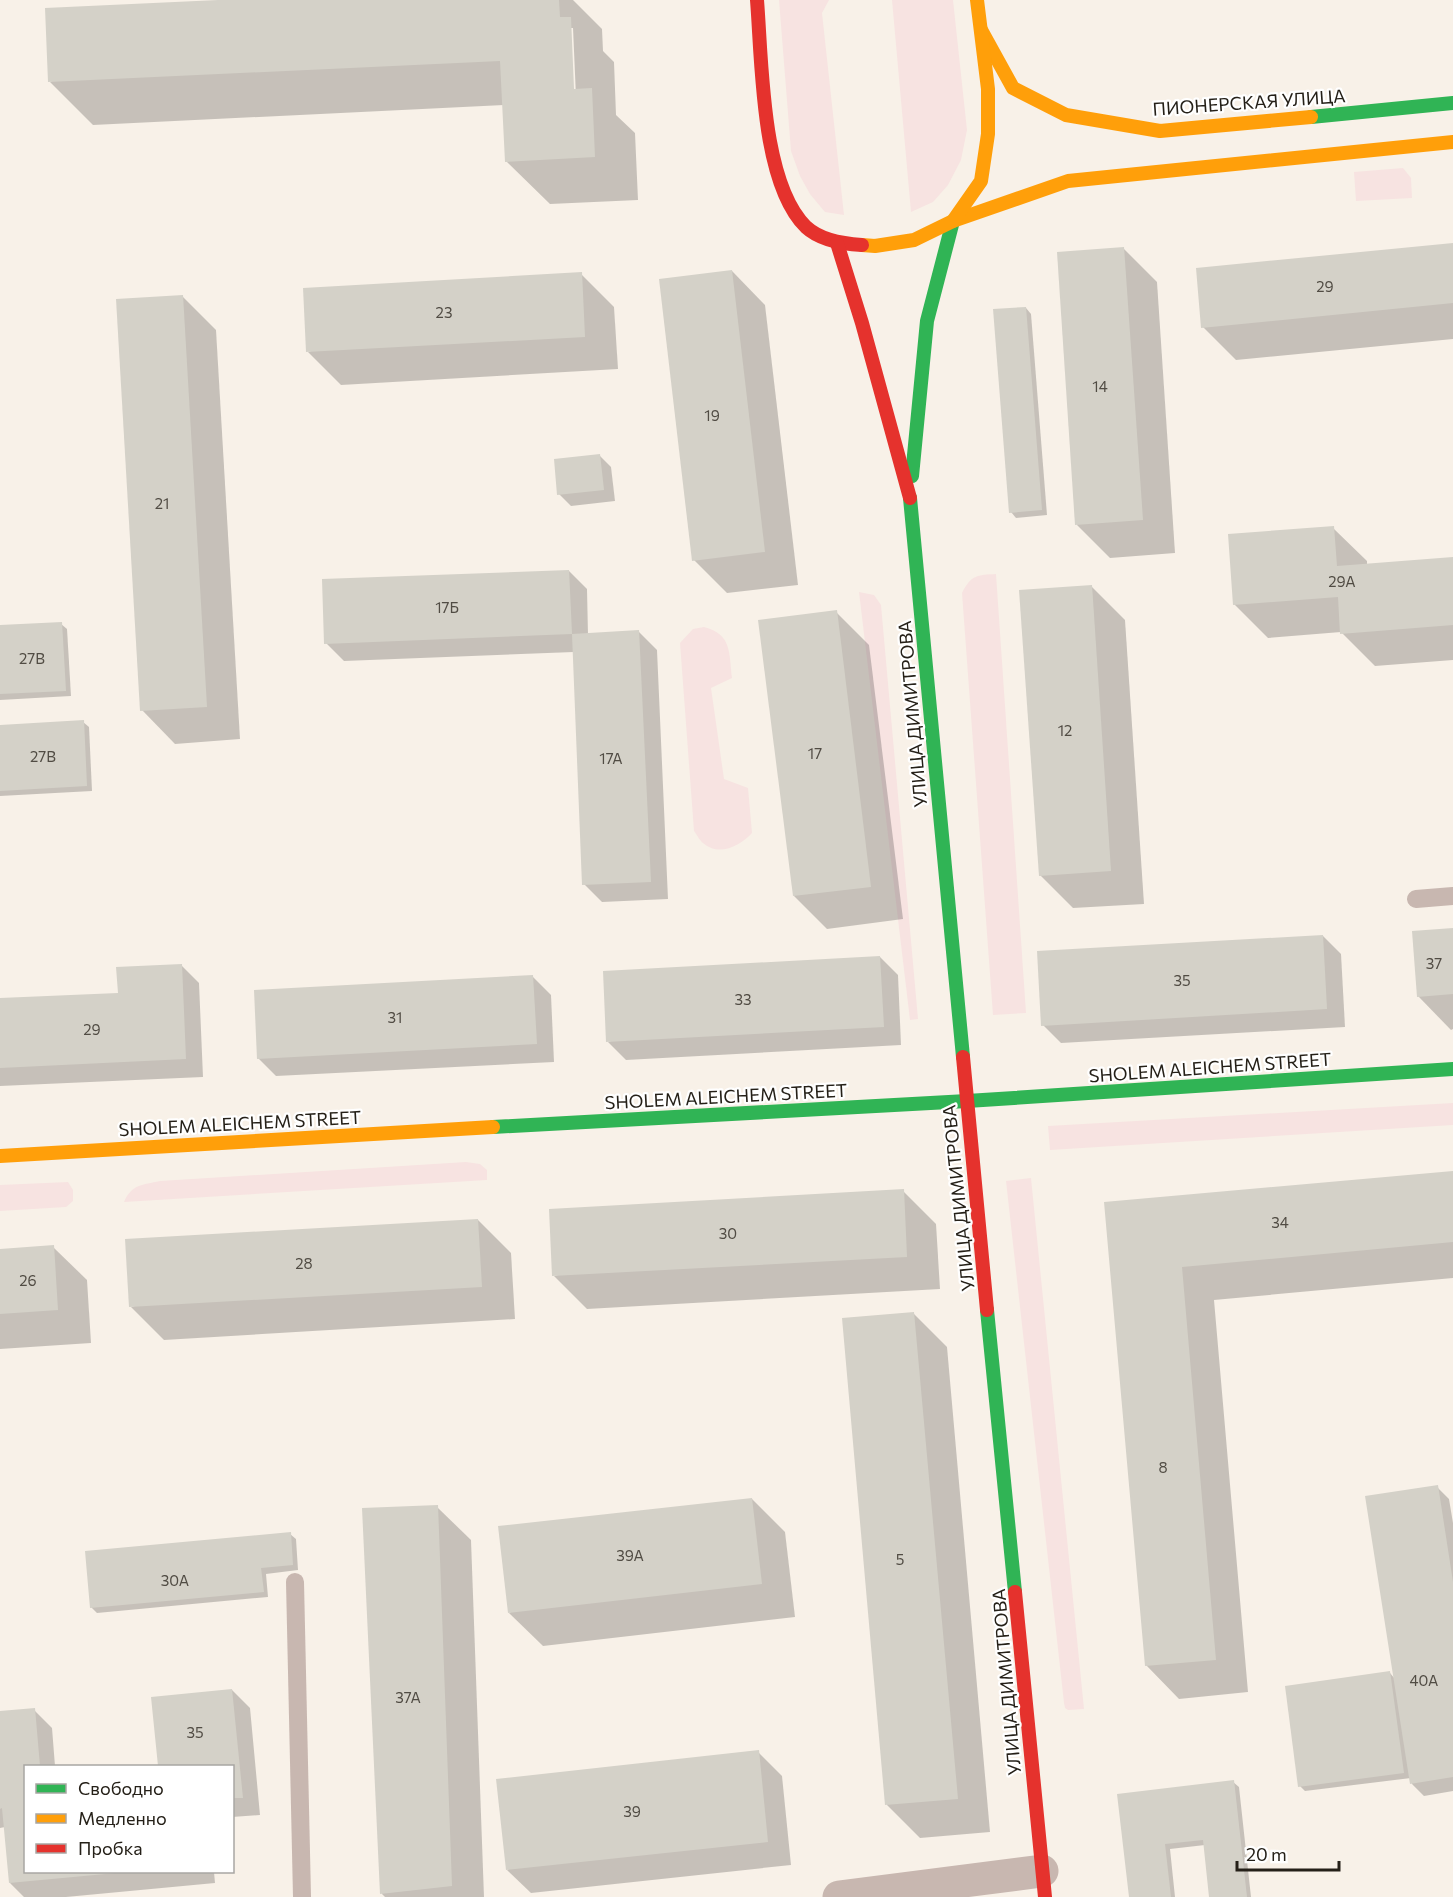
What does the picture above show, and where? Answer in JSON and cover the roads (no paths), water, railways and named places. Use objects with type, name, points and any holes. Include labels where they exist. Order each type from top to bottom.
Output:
[{"type":"main road","points":[[757,0],[772,158],[787,201],[807,228],[837,243],[875,246],[914,240],[953,221],[1068,181],[1453,142]]},
{"type":"main road","points":[[953,221],[981,181],[988,134],[988,89],[977,0]]},
{"type":"main road","name":"ПИОНЕРСКАЯ УЛИЦА","points":[[981,30],[1013,88],[1066,115],[1160,131],[1453,103]]},
{"type":"main road","name":"УЛИЦА ДИМИТРОВА","points":[[910,496],[927,321],[953,221]]},
{"type":"main road","name":"УЛИЦА ДИМИТРОВА","points":[[837,243],[862,323],[910,496],[1044,1884]]},
{"type":"main road","name":"SHOLEM ALEICHEM STREET","points":[[0,1156],[967,1101],[1453,1069]]},
{"type":"street","points":[[839,1897],[1044,1884]]},
{"type":"lane","points":[[1416,899],[1453,896]]},
{"type":"lane","points":[[295,1582],[302,1897]]}]
